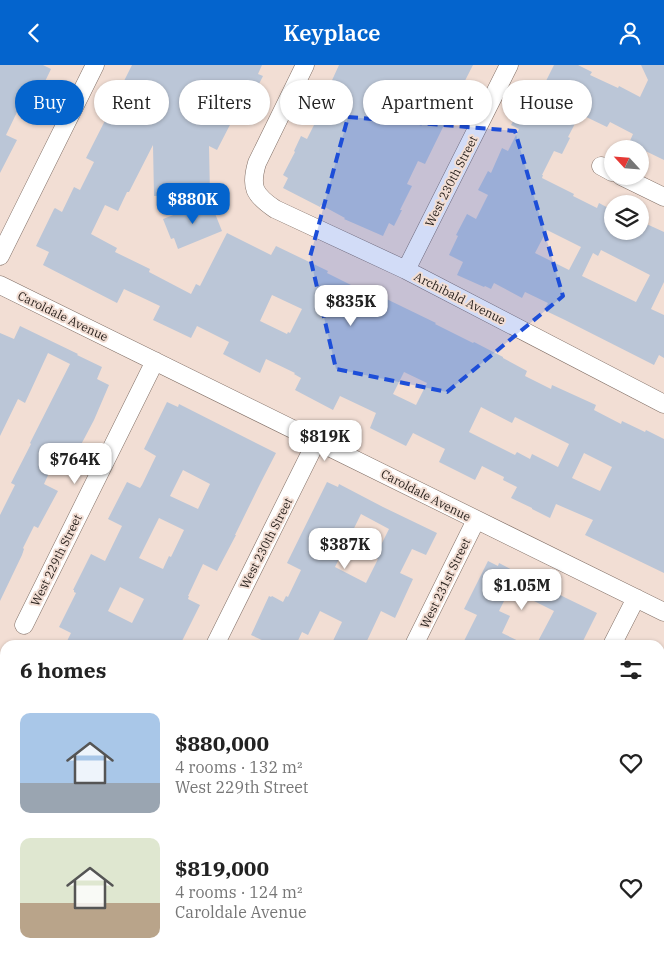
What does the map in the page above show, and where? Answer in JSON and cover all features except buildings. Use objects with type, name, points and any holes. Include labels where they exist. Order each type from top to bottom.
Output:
[{"type":"street","points":[[0,256],[94,65]]},
{"type":"street","name":"Archibald Avenue","points":[[305,65],[257,163],[253,177],[254,186],[264,201],[275,209],[406,270],[664,404]]},
{"type":"street","name":"West 230th Street","points":[[406,270],[508,65]]},
{"type":"street","points":[[640,185],[664,197]]},
{"type":"street","name":"Caroldale Avenue","points":[[0,285],[664,612]]},
{"type":"street","name":"West 229th Street","points":[[24,625],[155,361]]},
{"type":"street","name":"West 230th Street","points":[[217,640],[317,440]]},
{"type":"street","name":"West 231st Street","points":[[416,640],[476,520]]},
{"type":"street","points":[[615,640],[636,598]]},
{"type":"highlighted area","points":[[348,117],[515,131],[563,296],[447,392],[336,369],[310,257]]}]
